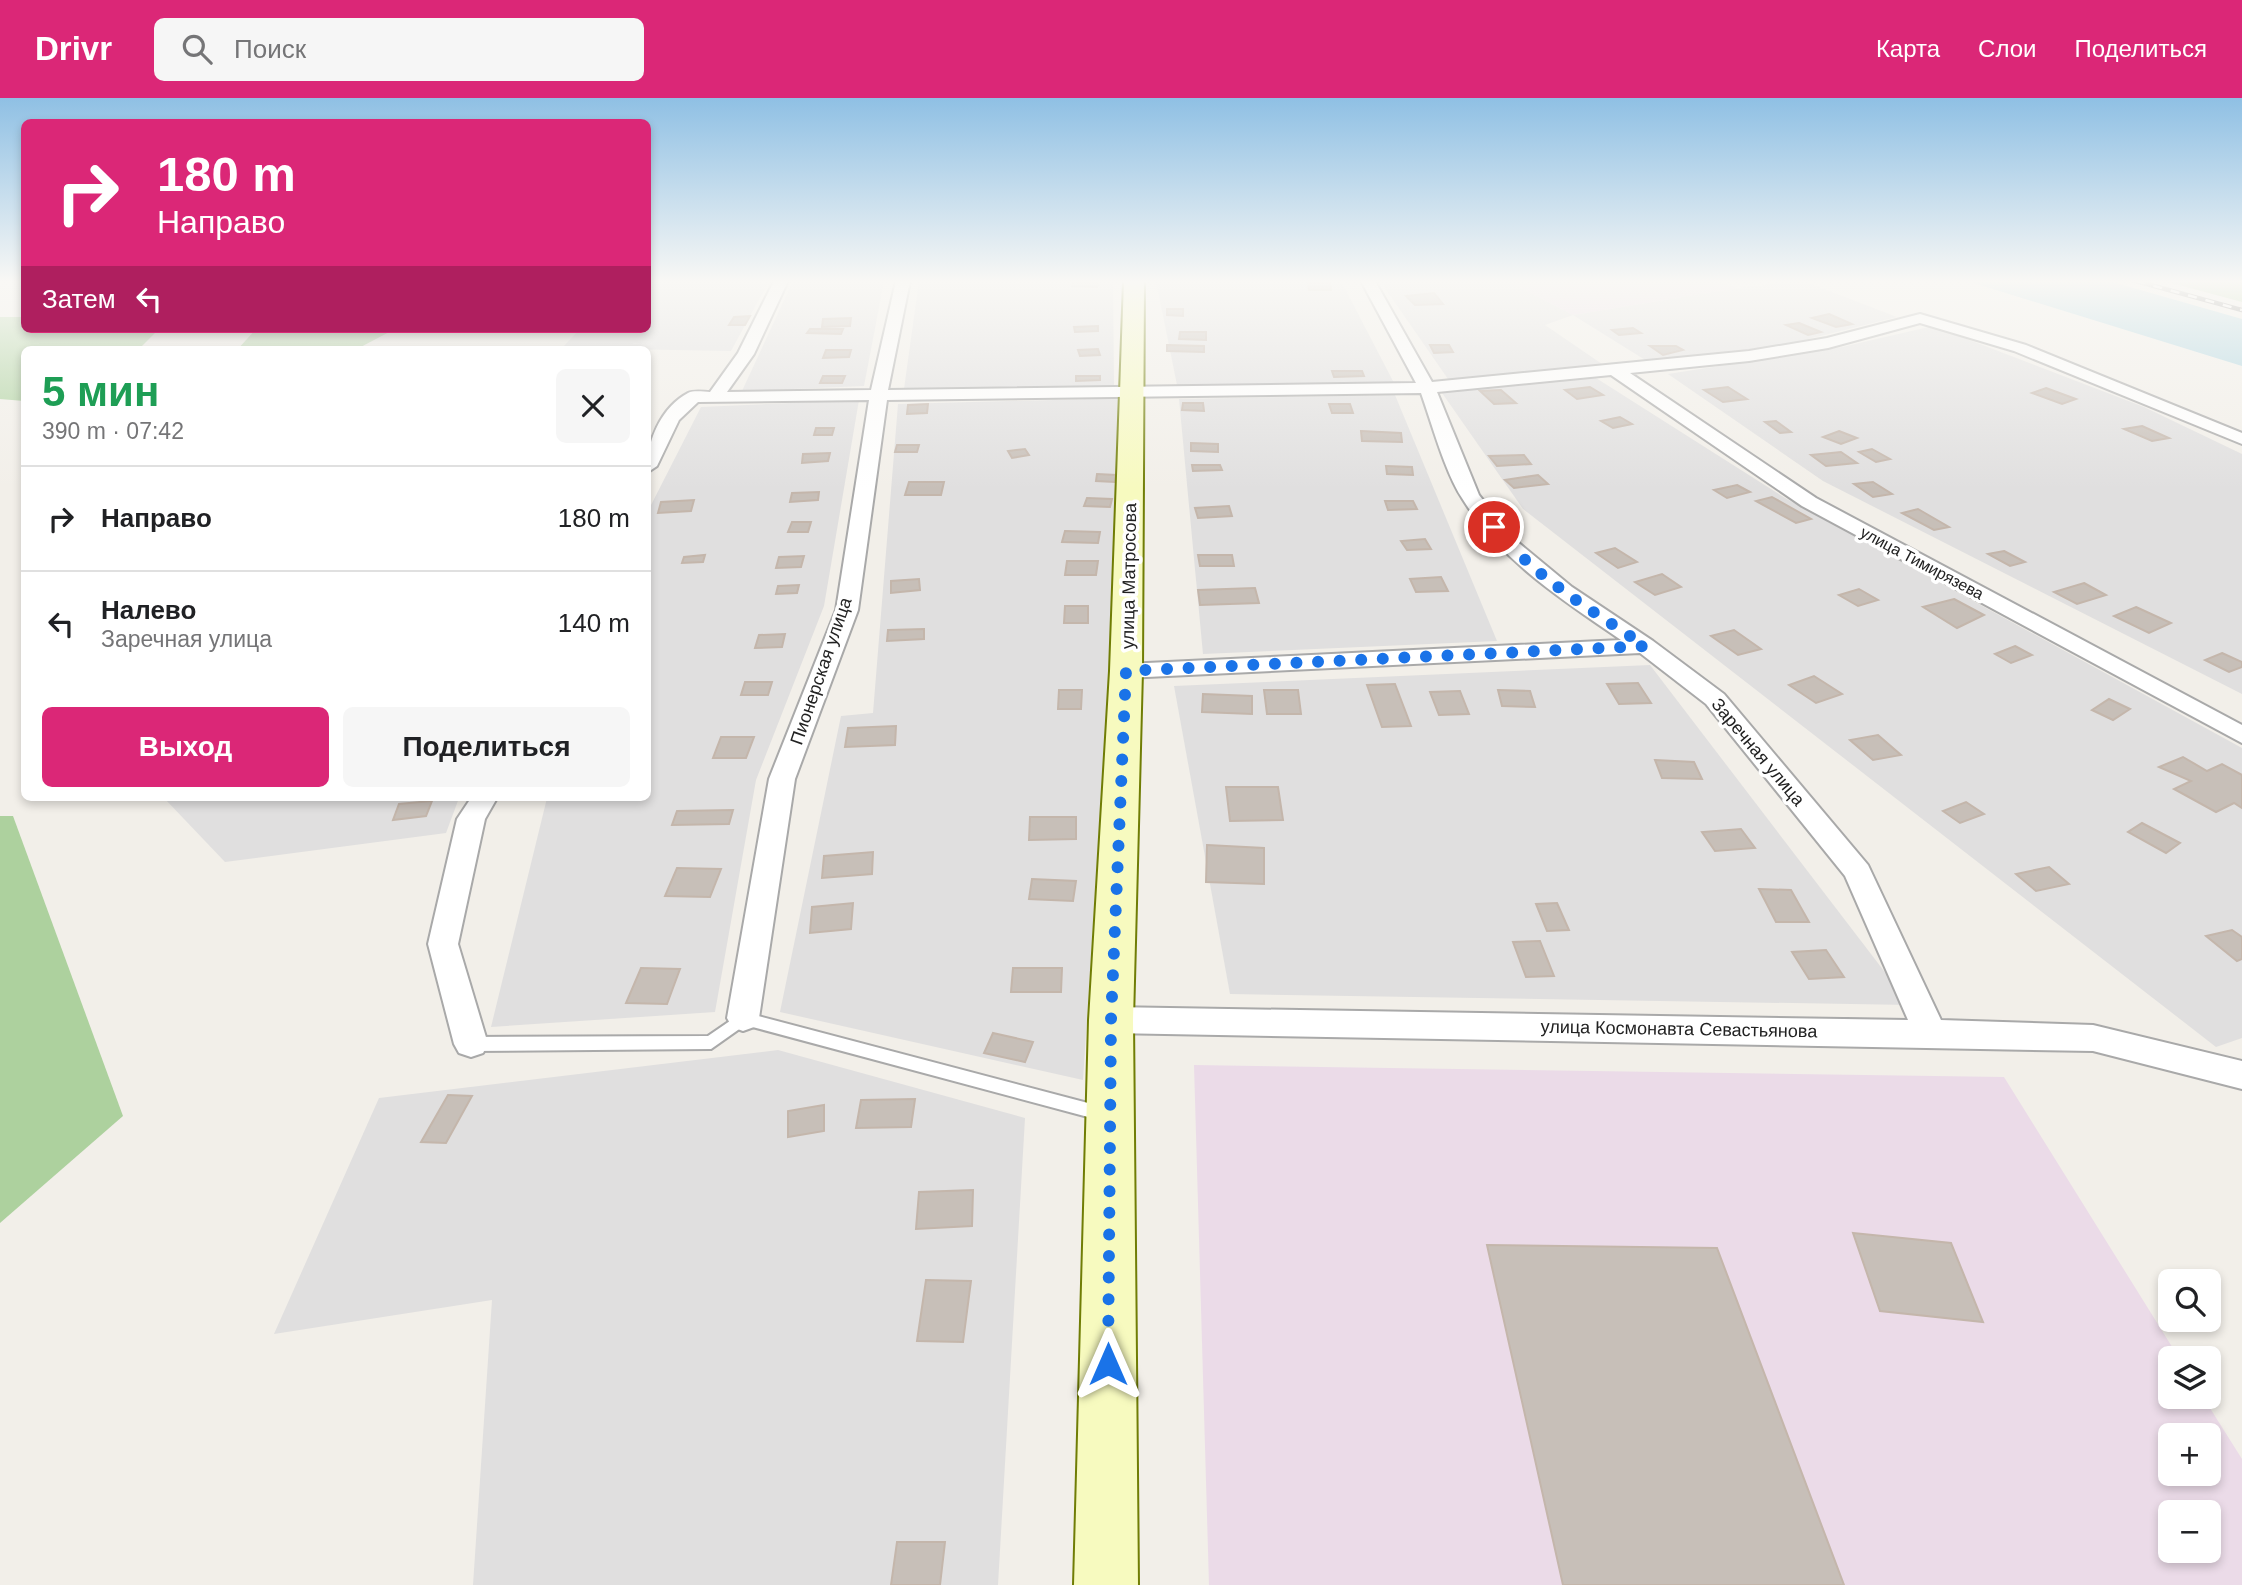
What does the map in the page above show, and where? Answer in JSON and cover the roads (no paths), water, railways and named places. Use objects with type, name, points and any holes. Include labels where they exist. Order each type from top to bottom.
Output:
[{"type":"main road","name":"улица Матросова","points":[[1106,1585],[1111,1020],[1126,671],[1134,350]]},
{"type":"street","points":[[715,397],[748,350]]},
{"type":"street","name":"Пионерская улица","points":[[743,1018],[782,779],[847,610],[879,393],[888,350]]},
{"type":"street","name":"Заречная улица","points":[[1406,350],[1427,388],[1470,496],[1507,543],[1564,592],[1645,646],[1715,698],[1858,872],[1930,1033]]},
{"type":"street","points":[[651,460],[671,418],[694,397],[1427,388],[1783,350]]},
{"type":"street","points":[[2026,350],[2242,439]]},
{"type":"street","name":"улица Тимирязева","points":[[1615,370],[1809,502],[2242,735]]},
{"type":"street","points":[[1126,671],[1645,646]]},
{"type":"street","points":[[471,1044],[443,944],[471,819],[482,801]]},
{"type":"street","name":"улица Космонавта Севастьянова","points":[[1111,1020],[2093,1038],[2242,1075]]},
{"type":"lane","points":[[471,1044],[711,1042],[743,1018],[1111,1116]]},
{"type":"water","points":[[2192,350],[2242,350],[2242,366]]}]
